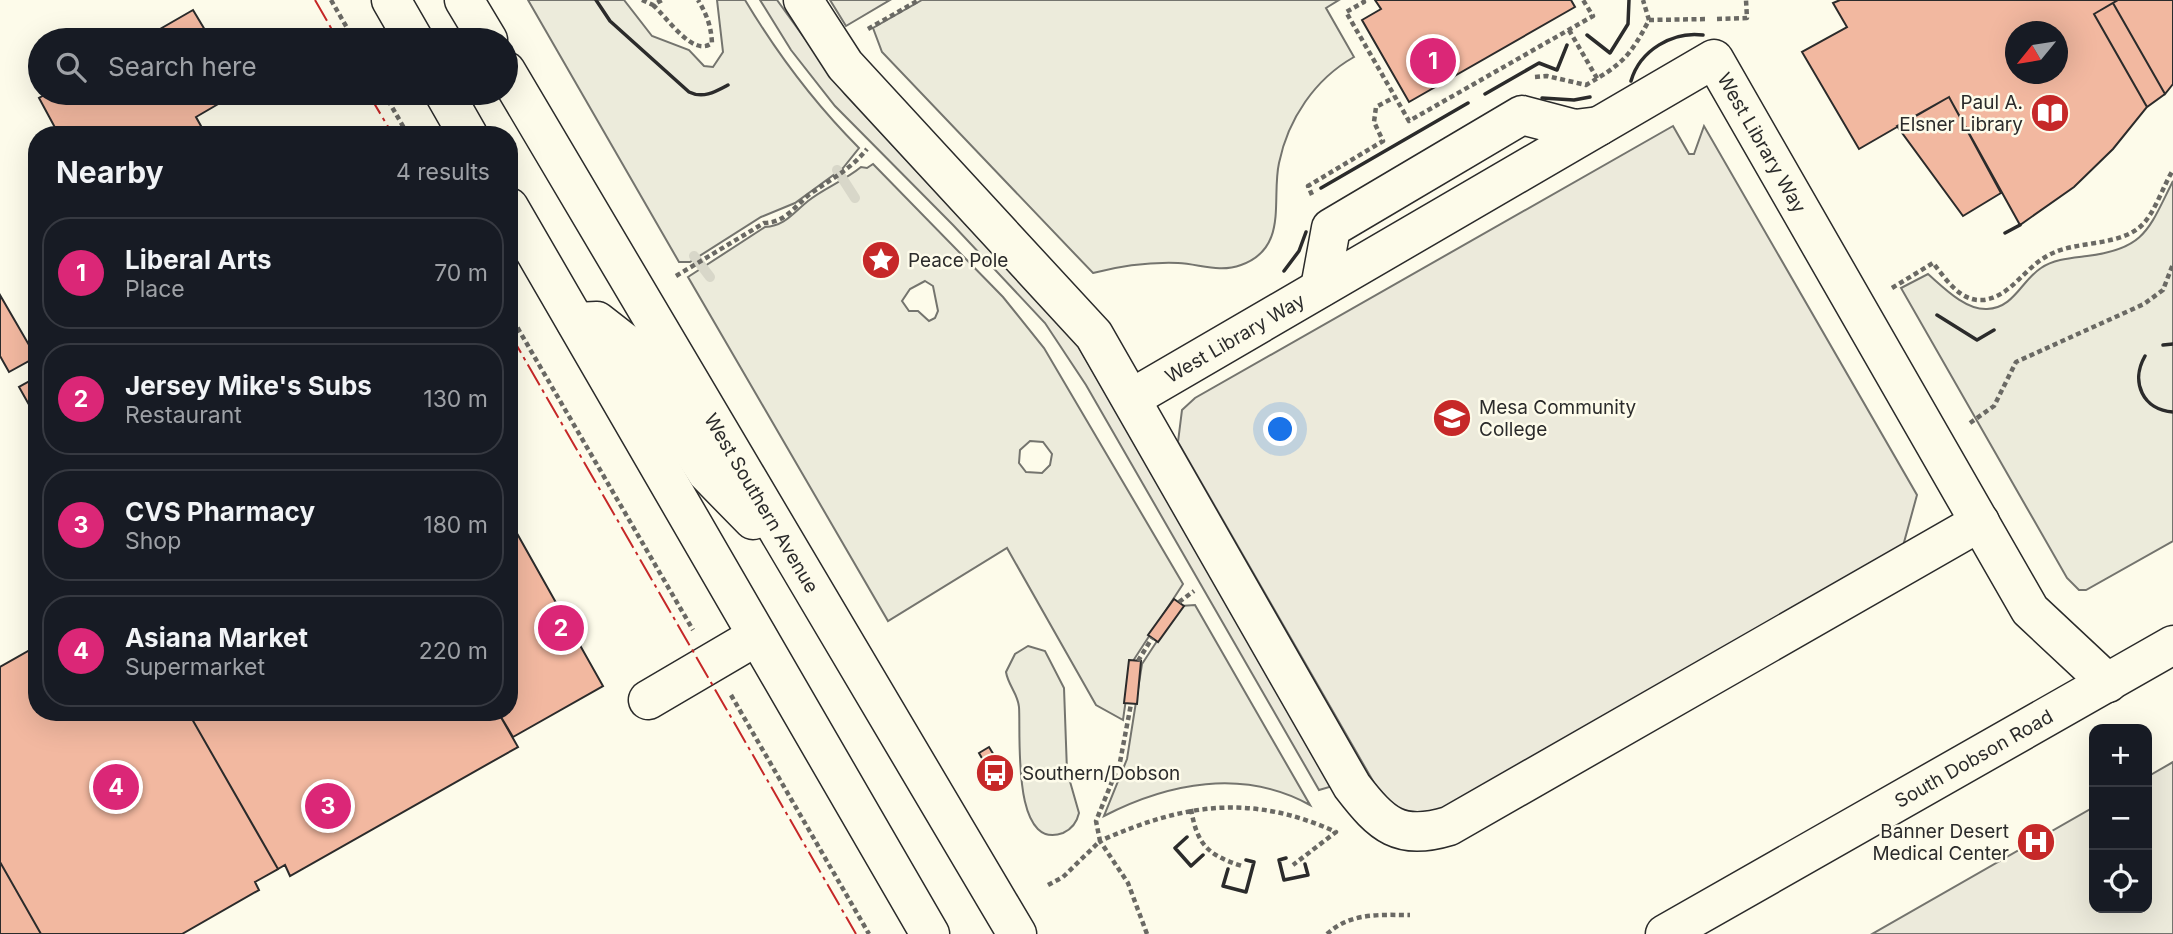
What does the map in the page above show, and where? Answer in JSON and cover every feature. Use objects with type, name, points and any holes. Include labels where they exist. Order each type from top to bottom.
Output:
[{"type":"main road","points":[[391,0],[407,28]]},
{"type":"main road","points":[[464,0],[481,28]]},
{"type":"main road","points":[[803,0],[845,65],[1094,335],[1352,786],[1372,812],[1398,831],[1424,834],[1449,827],[1980,522]]},
{"type":"main road","name":"West Library Way","points":[[1132,398],[1320,288],[1331,228],[1522,115],[1575,129],[1601,108],[1714,59],[2030,610],[2108,683]]},
{"type":"main road","name":"West Southern Avenue","points":[[518,91],[1017,934]]},
{"type":"main road","points":[[451,105],[463,126]]},
{"type":"main road","points":[[518,222],[930,934]]},
{"type":"main road","points":[[576,322],[597,321],[624,342],[707,473],[798,566]]},
{"type":"main road","points":[[648,700],[757,636]]},
{"type":"main road","name":"South Dobson Road","points":[[1665,934],[2173,645]]},
{"type":"path","points":[[331,0],[347,28]]},
{"type":"path","points":[[642,0],[653,5],[687,40],[699,48],[712,43],[712,31],[709,18],[698,0]]},
{"type":"path","points":[[653,5],[662,0]]},
{"type":"path","points":[[860,33],[919,0]]},
{"type":"path","points":[[1363,0],[1346,12],[1409,121],[1592,16],[1583,0]]},
{"type":"path","points":[[1643,0],[1649,20],[1747,18],[1746,0]]},
{"type":"path","points":[[1569,29],[1601,108]]},
{"type":"path","points":[[1315,203],[1308,186],[1382,141],[1374,122],[1376,107],[1395,97]]},
{"type":"path","points":[[391,105],[403,126]]},
{"type":"path","points":[[676,276],[764,223],[772,223],[793,211],[809,195],[846,172],[867,149]]},
{"type":"path","points":[[1892,288],[1933,264],[1960,295],[1983,300],[2002,295],[2028,267],[2057,251],[2121,235],[2140,227],[2173,170]]},
{"type":"path","points":[[1970,423],[1994,406],[2016,362],[2144,304],[2163,290],[2173,264]]},
{"type":"path","points":[[518,328],[869,934]]},
{"type":"path","points":[[1179,603],[1194,591]]},
{"type":"path","points":[[1138,661],[1152,638]]},
{"type":"path","points":[[1131,704],[1120,762],[1096,821],[1100,841],[1128,883],[1143,915],[1147,934]]},
{"type":"path","points":[[1048,885],[1063,877],[1100,841],[1151,820],[1191,809],[1217,806],[1284,814],[1336,831],[1293,865]]},
{"type":"path","points":[[1191,809],[1195,834],[1206,849],[1242,866]]},
{"type":"path","points":[[1327,934],[1335,927],[1365,914],[1410,915]]},
{"type":"shaded area","points":[[528,0],[624,0],[652,36],[689,50],[704,66],[713,67],[723,52],[717,0],[745,0],[798,78],[859,148],[843,168],[795,203],[761,217],[690,262],[679,262]]},
{"type":"shaded area","points":[[760,0],[777,0],[845,94],[1077,344],[1333,786],[1319,790],[1086,385],[1045,323],[835,106],[791,50]]},
{"type":"shaded area","points":[[830,0],[890,0],[846,26]]},
{"type":"shaded area","points":[[922,0],[1339,0],[1326,8],[1354,57],[1327,77],[1296,116],[1279,163],[1272,235],[1266,247],[1256,257],[1241,265],[1225,268],[1157,263],[1124,266],[1093,273],[882,52],[873,28]]},
{"type":"shaded area","points":[[1673,126],[1689,154],[1694,154],[1704,126],[1917,495],[1903,546],[1430,820],[1408,819],[1377,788],[1178,442],[1182,410],[1195,398]]},
{"type":"shaded area","points":[[873,164],[1003,297],[1044,348],[1183,584],[1131,664],[1123,720],[1096,705],[1007,548],[888,621],[688,277],[765,227],[783,221],[814,196],[861,167],[867,168]],"holes":[[[879,244],[890,246],[899,257],[895,272],[885,278],[873,276],[865,264],[867,254]],[[925,281],[933,286],[938,311],[935,318],[929,321],[918,311],[909,311],[902,301],[910,289]],[[1030,441],[1043,442],[1052,454],[1050,465],[1042,473],[1026,472],[1019,463],[1020,450]]]},
{"type":"shaded area","points":[[2173,181],[2173,541],[2086,590],[2079,590],[2067,578],[1901,288],[1928,274],[1955,297],[1971,306],[1987,309],[2004,304],[2034,273],[2046,265],[2063,259],[2107,253],[2134,242],[2151,224]]},
{"type":"shaded area","points":[[1195,605],[1310,805],[1285,793],[1259,786],[1206,784],[1154,795],[1104,816],[1127,759],[1142,664],[1180,606]]},
{"type":"shaded area","points":[[1028,646],[1045,651],[1064,688],[1067,771],[1079,813],[1074,825],[1063,833],[1046,834],[1034,825],[1022,787],[1019,707],[1006,672],[1015,654]]},
{"type":"shaded area","name":"Banner Desert Medical Center","points":[[2173,762],[2173,934],[1872,934],[2089,810],[2089,913],[2152,913],[2152,774]]},
{"type":"building","points":[[1375,0],[1571,0],[1575,7],[1409,102],[1362,20],[1381,9]]},
{"type":"building","name":"Paul A. Elsner Library","points":[[1840,0],[2118,0],[2094,14],[2147,107],[2113,149],[2074,187],[2020,225],[1949,97],[1859,149],[1802,52],[1847,27],[1833,3]]},
{"type":"building","points":[[2118,0],[2173,0],[2173,84],[2165,94],[2113,3]]},
{"type":"building","points":[[2113,3],[2165,94],[2147,107],[2094,14]]},
{"type":"building","points":[[193,10],[204,28],[162,28]]},
{"type":"building","points":[[1949,97],[2001,193],[1963,216],[1897,126]]},
{"type":"building","points":[[43,105],[216,105],[196,117],[201,126],[54,126]]},
{"type":"building","points":[[0,295],[28,343],[28,361],[9,372],[0,356]]},
{"type":"building","points":[[28,382],[28,403],[19,387]]},
{"type":"building","points":[[518,535],[603,686],[513,737],[503,721],[518,721]]},
{"type":"building","points":[[1174,599],[1184,606],[1158,642],[1148,635]]},
{"type":"building","points":[[28,651],[28,721],[193,721],[278,869],[255,882],[259,890],[182,934],[41,934],[0,862],[0,667]]},
{"type":"building","points":[[1129,660],[1141,661],[1137,704],[1124,703]]},
{"type":"building","points":[[193,721],[503,721],[518,747],[290,876],[285,865],[278,869]]},
{"type":"building","points":[[989,747],[1006,775],[995,781],[979,753]]},
{"type":"building","points":[[0,862],[41,934],[0,934]]},
{"type":"waterway","points":[[837,170],[855,198]]},
{"type":"waterway","points":[[694,256],[710,277]]},
{"type":"wall","points":[[596,0],[610,21],[689,92],[704,95],[728,85]]},
{"type":"wall","points":[[1587,35],[1610,53],[1628,24],[1629,0]]},
{"type":"wall","points":[[1631,81],[1642,60],[1659,45],[1680,36],[1703,35]]},
{"type":"wall","points":[[1485,94],[1539,63],[1557,70],[1567,45]]},
{"type":"wall","points":[[1542,98],[1574,100],[1590,97]]},
{"type":"wall","points":[[1321,188],[1468,103]]},
{"type":"wall","points":[[2005,233],[2020,225]]},
{"type":"wall","points":[[1284,271],[1299,251],[1306,232]]},
{"type":"wall","points":[[1937,315],[1977,340],[1994,330]]},
{"type":"wall","points":[[2163,345],[2173,344]]},
{"type":"wall","points":[[2145,356],[2139,375],[2142,393],[2154,406],[2173,412]]},
{"type":"wall","points":[[1187,837],[1175,848],[1191,866],[1203,855]]},
{"type":"wall","points":[[1286,858],[1279,860],[1284,880],[1308,875],[1305,864]]},
{"type":"wall","points":[[1228,869],[1223,886],[1246,892],[1254,862],[1246,860]]},
{"type":"power","points":[[315,0],[331,28]]},
{"type":"power","points":[[375,105],[388,126]]},
{"type":"power","points":[[518,348],[856,934]]},
{"type":"place","name":"Liberal Arts","points":[[1433,61]]},
{"type":"place","name":"Paul A. Elsner Library","points":[[2050,113]]},
{"type":"place","name":"Peace Pole","points":[[881,260]]},
{"type":"place","name":"Mesa Community College","points":[[1452,418]]},
{"type":"place","name":"Jersey Mike's Subs","points":[[561,628]]},
{"type":"place","name":"Southern/Dobson","points":[[995,773]]},
{"type":"place","name":"Asiana Market","points":[[116,787]]},
{"type":"place","name":"CVS Pharmacy","points":[[328,806]]},
{"type":"place","name":"Banner Desert Medical Center","points":[[2036,842]]}]
